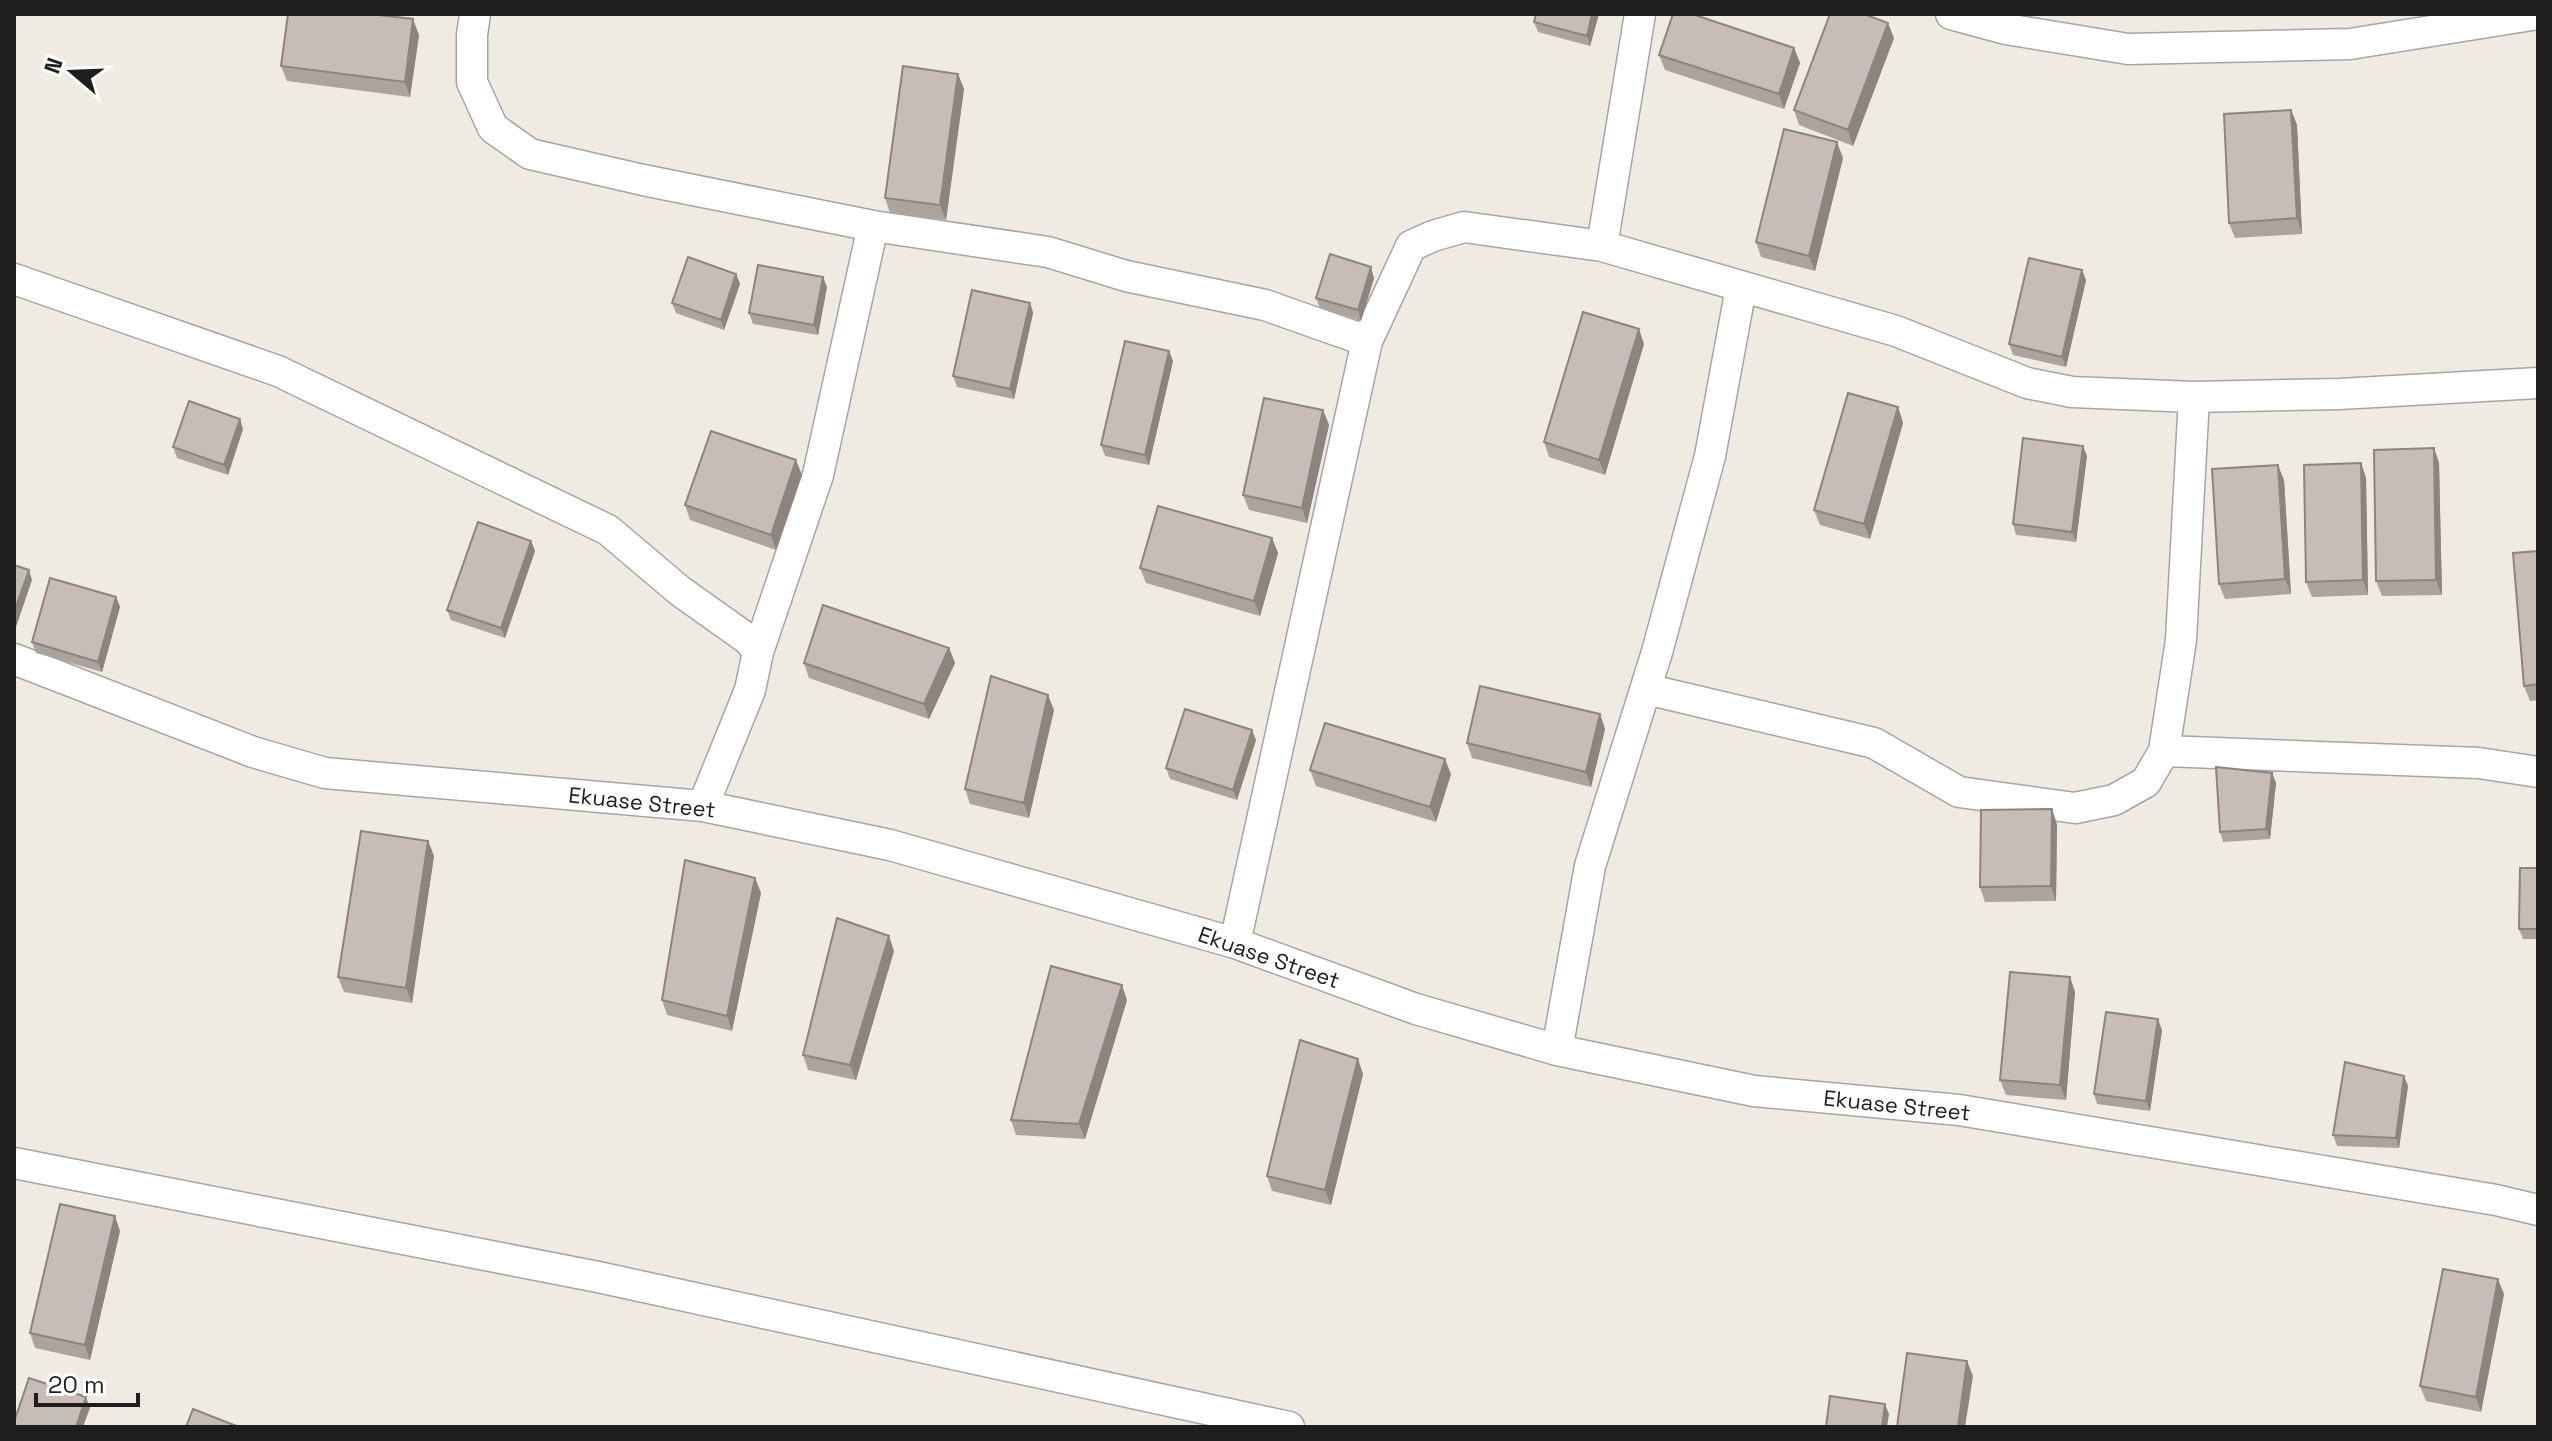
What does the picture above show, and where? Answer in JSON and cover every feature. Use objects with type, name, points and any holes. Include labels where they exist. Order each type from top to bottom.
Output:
[{"type":"street","points":[[475,14],[472,82],[493,128],[530,154],[873,226],[1048,252],[1126,276],[1265,305],[1367,341]]},
{"type":"street","points":[[1602,246],[1640,14]]},
{"type":"street","points":[[1951,14],[2006,29],[2128,49],[2350,44],[2538,14]]},
{"type":"street","points":[[703,806],[750,690],[758,652],[818,475],[873,226]]},
{"type":"street","points":[[1235,943],[1367,341],[1411,246],[1433,236],[1464,227],[1602,246],[1896,331],[2027,383],[2072,392],[2194,397],[2339,394],[2538,383]]},
{"type":"street","points":[[14,279],[278,371],[608,530],[680,591],[749,640],[758,652]]},
{"type":"street","points":[[1557,1050],[1590,866],[1646,689],[1710,456],[1741,288]]},
{"type":"street","points":[[1646,689],[1874,743],[1959,792],[2075,808],[2114,800],[2146,782],[2164,751],[2181,640],[2194,397]]},
{"type":"street","name":"Ekuase Street","points":[[14,659],[253,752],[325,773],[703,806],[890,845],[1235,943],[1416,1009],[1557,1050],[1754,1091],[1959,1110],[2496,1200],[2538,1210]]},
{"type":"street","points":[[2164,751],[2479,763],[2538,772]]},
{"type":"street","points":[[14,1163],[598,1277],[1289,1427]]},
{"type":"building","points":[[288,14],[370,14],[413,19],[405,82],[281,66]]},
{"type":"building","points":[[1536,14],[1592,14],[1587,36],[1534,22]]},
{"type":"building","points":[[1673,14],[1692,14],[1794,48],[1779,94],[1659,55]]},
{"type":"building","points":[[1830,14],[1864,14],[1888,23],[1848,130],[1794,110]]},
{"type":"building","points":[[903,66],[958,74],[940,205],[885,198]]},
{"type":"building","points":[[2291,110],[2297,218],[2229,223],[2224,114]]},
{"type":"building","points":[[1784,129],[1837,142],[1809,256],[1756,242]]},
{"type":"building","points":[[1330,254],[1371,267],[1358,310],[1316,298]]},
{"type":"building","points":[[688,257],[736,274],[721,320],[672,303]]},
{"type":"building","points":[[2029,258],[2082,270],[2062,357],[2009,344]]},
{"type":"building","points":[[758,265],[823,277],[814,325],[749,313]]},
{"type":"building","points":[[972,290],[1030,303],[1010,389],[953,376]]},
{"type":"building","points":[[1583,312],[1639,329],[1599,460],[1544,442]]},
{"type":"building","points":[[1125,341],[1169,351],[1145,455],[1101,445]]},
{"type":"building","points":[[1848,393],[1898,407],[1864,524],[1814,510]]},
{"type":"building","points":[[1264,398],[1323,410],[1302,508],[1243,495]]},
{"type":"building","points":[[189,401],[240,419],[224,465],[173,447]]},
{"type":"building","points":[[711,431],[796,460],[771,535],[685,505]]},
{"type":"building","points":[[2023,438],[2083,446],[2072,532],[2013,524]]},
{"type":"building","points":[[2434,448],[2436,580],[2376,581],[2374,450]]},
{"type":"building","points":[[2361,463],[2363,580],[2306,582],[2304,465]]},
{"type":"building","points":[[2278,465],[2285,579],[2219,584],[2212,469]]},
{"type":"building","points":[[1158,506],[1272,538],[1254,601],[1140,568]]},
{"type":"building","points":[[478,522],[531,541],[501,628],[447,610]]},
{"type":"building","points":[[2538,551],[2538,684],[2524,686],[2513,553]]},
{"type":"building","points":[[14,565],[29,570],[14,612]]},
{"type":"building","points":[[50,578],[116,597],[98,662],[32,642]]},
{"type":"building","points":[[823,605],[949,648],[924,704],[804,663]]},
{"type":"building","points":[[991,676],[1048,695],[1024,803],[965,789]]},
{"type":"building","points":[[1480,686],[1600,714],[1586,772],[1467,743]]},
{"type":"building","points":[[1185,709],[1252,730],[1233,790],[1166,768]]},
{"type":"building","points":[[1325,723],[1445,759],[1430,807],[1310,770]]},
{"type":"building","points":[[2216,767],[2272,773],[2266,829],[2220,832]]},
{"type":"building","points":[[2052,809],[2051,886],[1980,887],[1981,810]]},
{"type":"building","points":[[361,831],[428,841],[406,988],[338,977]]},
{"type":"building","points":[[685,860],[755,878],[727,1016],[662,1000]]},
{"type":"building","points":[[2520,868],[2538,868],[2538,929],[2519,929]]},
{"type":"building","points":[[837,918],[889,936],[850,1065],[803,1055]]},
{"type":"building","points":[[1051,966],[1122,985],[1079,1124],[1011,1120]]},
{"type":"building","points":[[2010,972],[2070,977],[2060,1085],[2000,1080]]},
{"type":"building","points":[[2106,1012],[2158,1019],[2146,1101],[2094,1094]]},
{"type":"building","points":[[1300,1040],[1358,1059],[1325,1190],[1267,1176]]},
{"type":"building","points":[[2345,1062],[2404,1076],[2396,1138],[2333,1135]]},
{"type":"building","points":[[60,1204],[115,1216],[85,1345],[30,1333]]},
{"type":"building","points":[[2443,1269],[2498,1279],[2476,1397],[2420,1386]]},
{"type":"building","points":[[1907,1353],[1967,1361],[1958,1427],[1897,1427]]},
{"type":"building","points":[[29,1378],[86,1397],[76,1427],[14,1427]]},
{"type":"building","points":[[1830,1396],[1885,1404],[1882,1427],[1826,1427]]},
{"type":"building","points":[[193,1409],[239,1427],[186,1427]]}]
